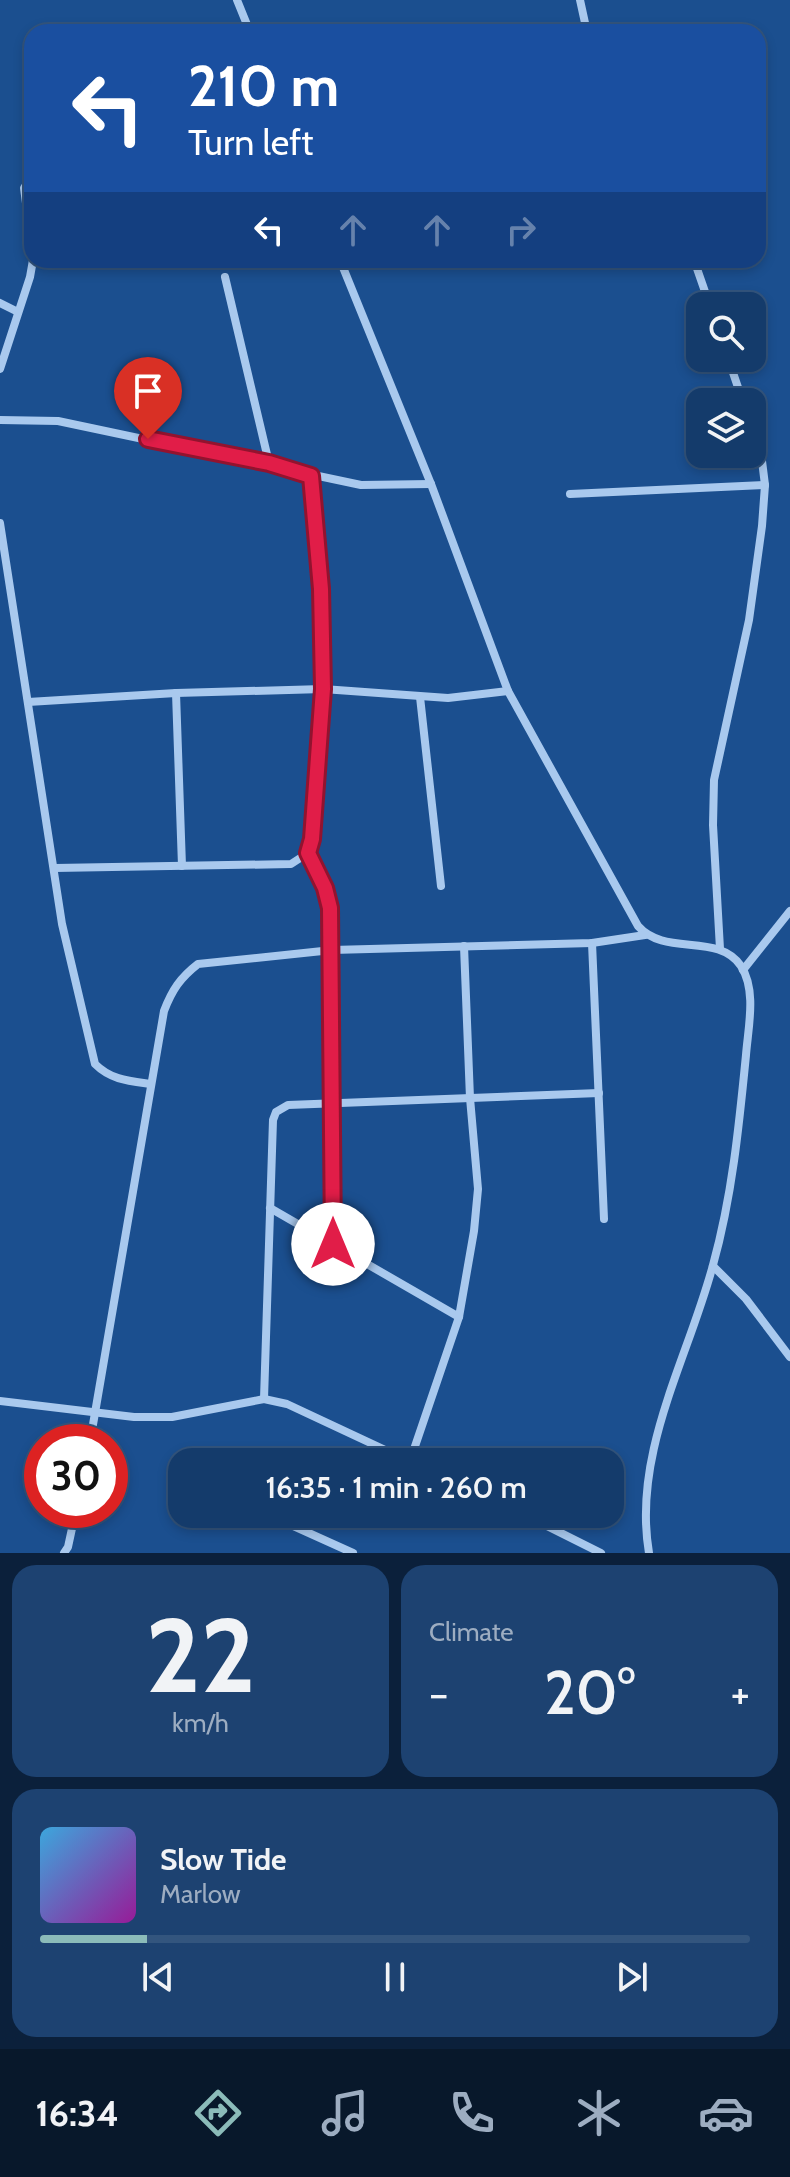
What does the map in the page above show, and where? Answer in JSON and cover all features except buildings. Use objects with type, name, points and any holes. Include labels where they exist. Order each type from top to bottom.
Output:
[{"type":"street","points":[[237,0],[247,24]]},
{"type":"street","points":[[580,0],[585,24]]},
{"type":"street","points":[[0,369],[32,268]]},
{"type":"street","points":[[343,268],[431,484],[508,691],[638,926],[645,935],[664,943],[720,949],[737,961],[743,970],[751,1007],[739,1126],[713,1266],[659,1427],[646,1504],[649,1553]]},
{"type":"street","points":[[697,268],[705,292]]},
{"type":"street","points":[[225,277],[269,463]]},
{"type":"street","points":[[0,303],[18,312]]},
{"type":"street","points":[[0,420],[58,421],[269,463],[311,476],[361,485],[431,484]]},
{"type":"street","points":[[720,949],[713,825],[714,780],[749,620],[762,526],[763,468]]},
{"type":"street","points":[[55,868],[291,864],[308,853],[312,839],[323,689],[321,589],[311,476]]},
{"type":"street","points":[[570,494],[765,485]]},
{"type":"street","points":[[0,523],[62,924],[95,1064],[119,1079],[151,1084]]},
{"type":"street","points":[[28,702],[176,693],[323,689],[448,698],[508,691]]},
{"type":"street","points":[[176,693],[182,866]]},
{"type":"street","points":[[420,697],[441,886]]},
{"type":"street","points":[[308,853],[325,888],[330,908],[333,1244]]},
{"type":"street","points":[[743,970],[790,911]]},
{"type":"street","points":[[93,1424],[164,1011],[174,986],[198,964],[332,950],[592,943],[645,935]]},
{"type":"street","points":[[592,943],[604,1219]]},
{"type":"street","points":[[415,1448],[459,1317],[474,1231],[478,1189],[470,1098],[464,946]]},
{"type":"street","points":[[264,1399],[273,1120],[276,1112],[288,1105],[599,1093]]},
{"type":"street","points":[[270,1208],[459,1317]]},
{"type":"street","points":[[713,1266],[746,1299],[790,1357]]},
{"type":"street","points":[[0,1401],[134,1417],[172,1417],[264,1399],[287,1404],[380,1448]]},
{"type":"street","points":[[64,1553],[72,1528]]},
{"type":"street","points":[[298,1528],[353,1553]]},
{"type":"street","points":[[551,1528],[601,1553]]},
{"type":"route","points":[[148,439],[269,463],[311,476],[321,589],[323,689],[312,839],[308,853],[325,888],[330,908],[333,1244]]}]
